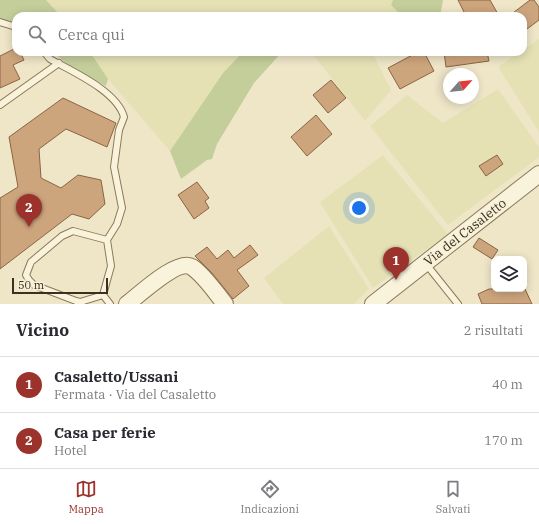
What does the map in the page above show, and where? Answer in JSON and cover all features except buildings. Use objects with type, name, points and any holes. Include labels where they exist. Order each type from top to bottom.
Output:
[{"type":"street","name":"Via del Casaletto","points":[[373,304],[539,174]]},
{"type":"street","points":[[127,304],[163,275],[185,265],[191,267],[202,276],[225,304]]},
{"type":"lane","points":[[0,22],[12,26]]},
{"type":"lane","points":[[47,56],[50,59],[99,86],[121,108],[123,113],[124,118],[119,130],[114,168],[122,208],[117,224],[107,240],[111,266],[103,295]]},
{"type":"lane","points":[[0,106],[59,63]]},
{"type":"lane","points":[[103,295],[80,302],[76,301],[34,285],[26,275],[31,262],[62,236],[73,230],[107,240]]},
{"type":"lane","points":[[425,263],[458,304]]},
{"type":"lane","points":[[103,295],[110,304]]},
{"type":"shaded area","points":[[46,0],[393,0],[391,5],[398,12],[57,12]]},
{"type":"shaded area","points":[[539,39],[539,132],[498,67],[514,56],[527,56],[527,47]]},
{"type":"shaded area","points":[[93,56],[239,56],[223,73],[170,151],[108,79]]},
{"type":"shaded area","points":[[314,56],[374,56],[391,90],[365,121]]},
{"type":"shaded area","points":[[498,89],[539,147],[539,157],[448,225],[370,126],[407,95],[443,123],[474,104],[479,104],[479,101]],"holes":[[[497,155],[503,164],[486,176],[480,166]]]},
{"type":"shaded area","points":[[383,155],[448,234],[373,288],[320,202]]},
{"type":"shaded area","points":[[329,226],[369,289],[354,304],[283,304],[264,278]]},
{"type":"green space","points":[[0,0],[46,0],[57,12],[12,12],[12,22],[0,19]]},
{"type":"green space","points":[[393,0],[443,0],[441,12],[398,12],[391,5]]},
{"type":"green space","points":[[58,56],[93,56],[108,79],[106,86],[68,65]]},
{"type":"green space","points":[[239,56],[278,56],[254,83],[217,144],[212,159],[207,160],[181,179],[170,151],[223,73]]},
{"type":"place","name":"Casa per ferie","points":[[29,227]]},
{"type":"place","name":"Casaletto/Ussani","points":[[396,280]]}]
